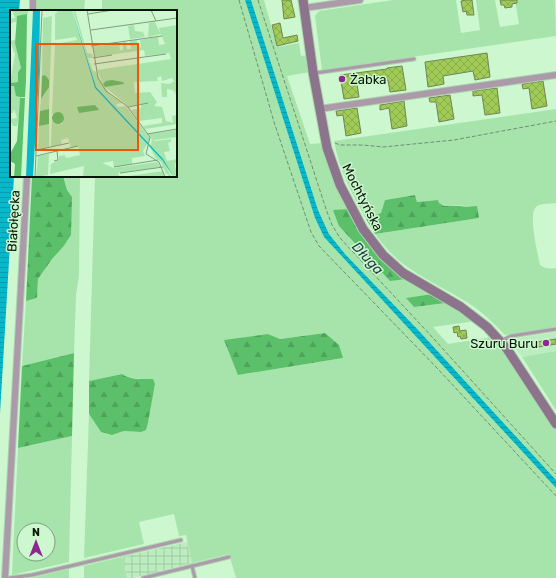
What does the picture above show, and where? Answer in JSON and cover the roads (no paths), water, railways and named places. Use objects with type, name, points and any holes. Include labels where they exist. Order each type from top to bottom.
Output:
[{"type":"street","points":[[303,4],[360,0]]},
{"type":"street","name":"Mochtyńska","points":[[303,4],[319,110],[327,148],[335,173],[363,229],[383,255],[403,273],[476,318],[500,341],[556,424]]},
{"type":"street","points":[[319,110],[556,75]]},
{"type":"street","name":"Białołęcka","points":[[5,578],[27,177]]},
{"type":"lane","points":[[313,73],[414,59]]},
{"type":"lane","points":[[500,341],[511,336],[556,329]]},
{"type":"lane","points":[[9,578],[181,540]]},
{"type":"lane","points":[[143,578],[229,557]]},
{"type":"lane","points":[[192,566],[195,578]]},
{"type":"water","points":[[0,0],[20,0],[19,10],[10,10],[10,177],[14,177],[0,414]]},
{"type":"water","points":[[245,0],[251,0],[318,210],[329,234],[345,254],[421,333],[556,480],[556,488],[324,237],[315,218]]},
{"type":"place","name":"Żabka","points":[[342,79]]},
{"type":"place","name":"Szuru Buru","points":[[546,343]]},
{"type":"water label","name":"Długa","points":[[368,258]]}]
